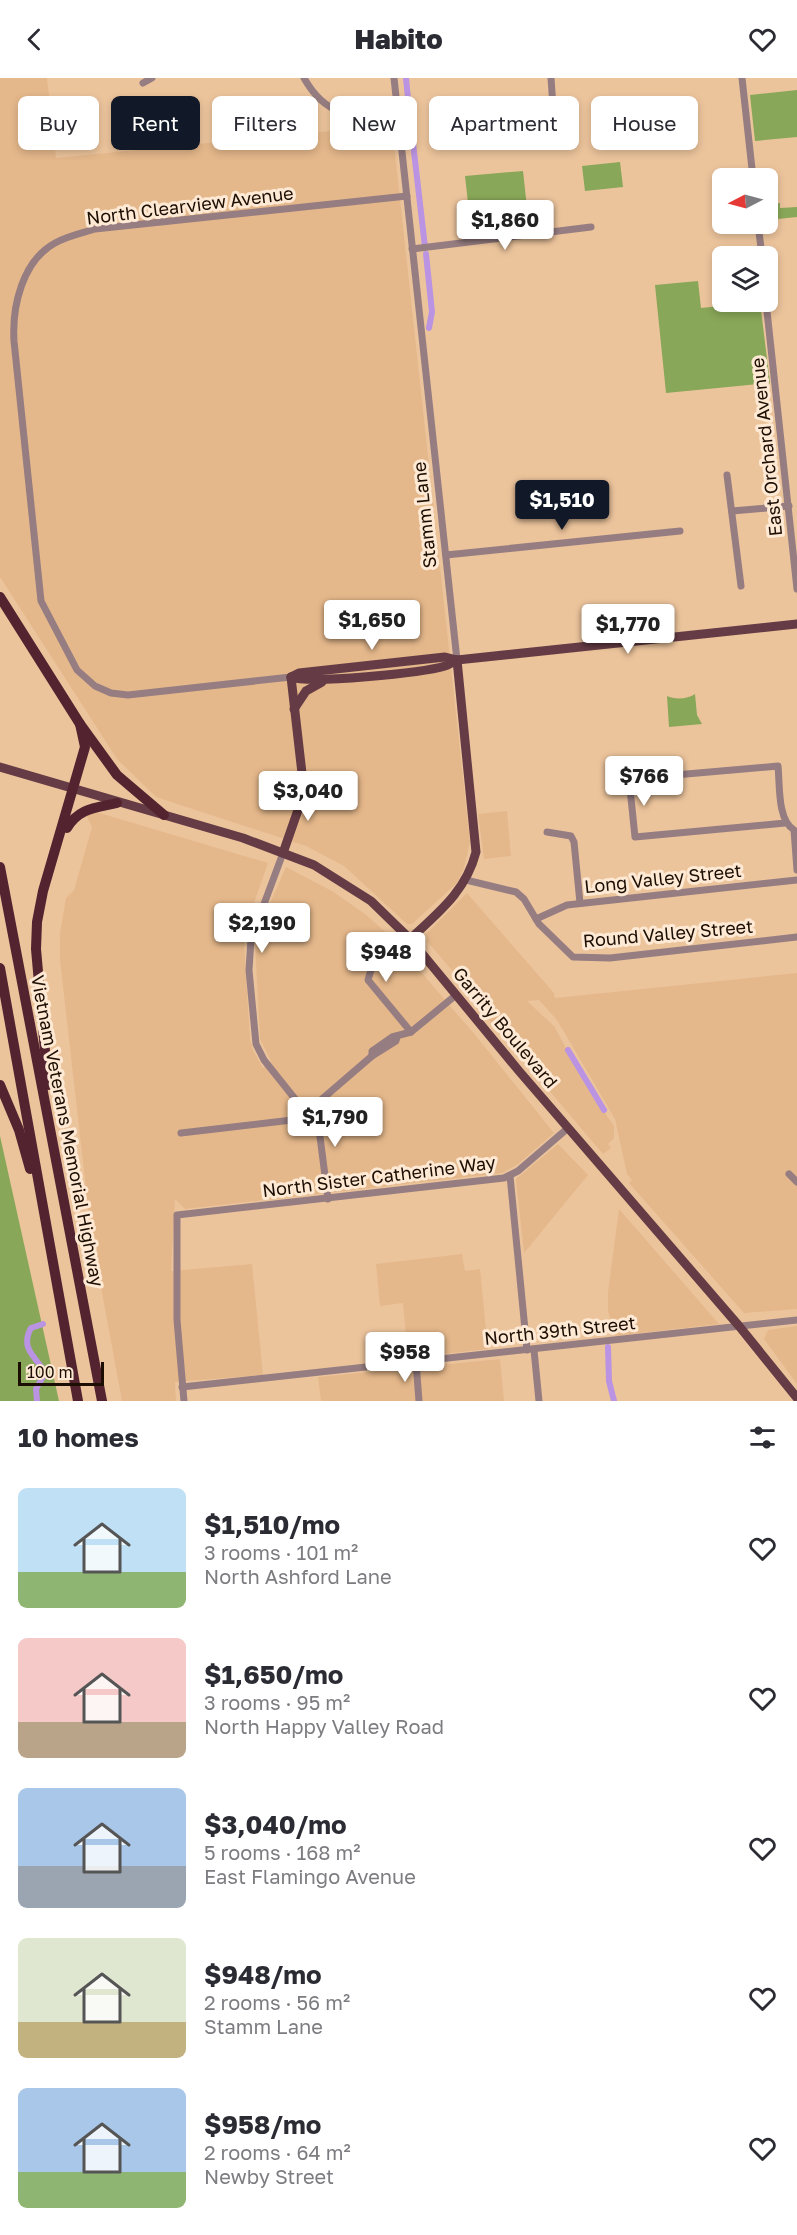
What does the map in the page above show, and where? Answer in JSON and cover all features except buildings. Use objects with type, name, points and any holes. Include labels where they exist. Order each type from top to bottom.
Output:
[{"type":"highway","points":[[0,597],[80,724],[117,775],[164,815]]},
{"type":"highway","points":[[55,1150],[36,949],[43,891],[60,841],[85,747],[80,724]]},
{"type":"highway","points":[[60,841],[73,817],[82,811],[117,802]]},
{"type":"highway","name":"Vietnam Veterans Memorial Highway","points":[[0,867],[102,1401]]},
{"type":"highway","name":"Vietnam Veterans Memorial Highway","points":[[0,968],[78,1401]]},
{"type":"highway","points":[[0,1085],[19,1130],[43,1210]]},
{"type":"main road","points":[[291,677],[299,673],[445,657],[457,660],[797,624]]},
{"type":"main road","points":[[291,677],[300,681],[324,680],[446,666],[457,660]]},
{"type":"main road","name":"Stamm Lane","points":[[410,939],[458,893],[466,880],[476,852],[457,660]]},
{"type":"main road","points":[[283,853],[298,810],[303,782],[291,677]]},
{"type":"main road","points":[[294,709],[306,691],[324,680]]},
{"type":"main road","name":"Garrity Boulevard","points":[[0,767],[283,853],[314,865],[371,902],[410,939],[568,1128],[739,1326],[797,1398]]},
{"type":"street","points":[[143,83],[152,78]]},
{"type":"street","points":[[304,78],[317,98],[330,107]]},
{"type":"street","name":"Stamm Lane","points":[[394,78],[396,96]]},
{"type":"street","points":[[551,78],[552,96]]},
{"type":"street","points":[[742,78],[752,168]]},
{"type":"street","name":"Stamm Lane","points":[[402,150],[457,660]]},
{"type":"street","name":"North Clearview Avenue","points":[[291,677],[128,695],[111,693],[95,686],[77,670],[41,601],[14,321],[25,277],[42,254],[55,243],[95,229],[407,196]]},
{"type":"street","points":[[412,249],[591,227]]},
{"type":"street","name":"East Orchard Avenue","points":[[767,312],[797,589]]},
{"type":"street","points":[[727,475],[741,586]]},
{"type":"street","points":[[732,511],[789,506]]},
{"type":"street","points":[[446,555],[680,531]]},
{"type":"street","points":[[785,823],[778,766],[629,779],[635,837],[785,823],[795,831],[797,870]]},
{"type":"street","points":[[547,832],[571,836],[574,842],[580,903]]},
{"type":"street","points":[[283,853],[250,939],[249,970],[254,1032],[256,1044],[264,1060],[319,1129],[328,1199]]},
{"type":"street","name":"Round Valley Street","points":[[466,880],[516,892],[565,951],[573,957],[582,959],[610,958],[797,937]]},
{"type":"street","name":"Long Valley Street","points":[[536,918],[546,912],[580,903],[797,880]]},
{"type":"street","name":"Stamm Lane","points":[[410,939],[371,970],[367,976],[411,1032]]},
{"type":"street","points":[[181,1133],[292,1120],[306,1112],[372,1056],[396,1041],[397,1037],[411,1032],[456,995]]},
{"type":"street","name":"North Sister Catherine Way","points":[[182,1387],[177,1325],[177,1215],[510,1176],[568,1128]]},
{"type":"street","points":[[789,1174],[797,1182]]},
{"type":"street","points":[[510,1176],[530,1350],[539,1401]]},
{"type":"street","name":"North 39th Street","points":[[182,1387],[797,1320]]},
{"type":"street","points":[[416,1362],[419,1401]]},
{"type":"street","points":[[182,1387],[183,1401]]},
{"type":"shaded area","points":[[0,78],[47,78],[49,96],[18,96],[18,150],[55,150],[56,158],[137,150],[200,150],[200,144],[212,143],[212,150],[318,150],[318,132],[330,131],[330,150],[395,150],[470,842],[464,868],[457,883],[412,924],[407,924],[344,866],[306,846],[156,797],[117,759],[0,577]]},
{"type":"shaded area","points":[[507,811],[511,856],[484,859],[478,814]]},
{"type":"shaded area","points":[[96,812],[268,863],[246,926],[244,942],[250,1039],[263,1068],[271,1061],[260,1039],[255,944],[258,930],[286,867],[332,891],[365,914],[390,936],[476,1036],[554,1133],[517,1165],[502,1173],[185,1209],[175,1199],[171,1271],[252,1264],[263,1375],[175,1382],[176,1401],[122,1401],[91,1233],[60,960],[60,933],[66,898],[74,890],[92,827],[86,815]]},
{"type":"shaded area","points":[[467,893],[554,993],[555,998],[797,973],[797,1309],[744,1313],[629,1183],[632,1180],[627,1174],[615,1119],[557,1020],[539,1000],[527,1001],[554,1026],[588,1089],[614,1126],[614,1138],[608,1144],[611,1148],[603,1154],[469,996],[455,974],[427,941],[426,934]]},
{"type":"shaded area","points":[[558,1144],[588,1175],[524,1253],[516,1179]]},
{"type":"shaded area","points":[[619,1209],[719,1324],[615,1336],[608,1311],[608,1292]]},
{"type":"shaded area","points":[[462,1254],[465,1271],[480,1269],[488,1349],[408,1358],[403,1303],[380,1306],[376,1264]]},
{"type":"shaded area","points":[[797,1326],[797,1384],[764,1339],[768,1330]]},
{"type":"shaded area","points":[[500,1359],[504,1401],[321,1401],[318,1377]]},
{"type":"green space","points":[[797,90],[797,137],[755,141],[750,95]]},
{"type":"green space","points":[[620,162],[623,187],[585,191],[582,166]]},
{"type":"green space","points":[[523,171],[530,235],[508,237],[504,207],[469,212],[465,176]]},
{"type":"green space","points":[[778,203],[780,203],[780,208],[797,207],[797,217],[778,219]]},
{"type":"green space","points":[[698,281],[701,308],[712,307],[712,312],[761,312],[770,383],[666,393],[655,285]]},
{"type":"green space","points":[[695,694],[697,715],[702,724],[669,727],[667,696],[681,698]]},
{"type":"green space","points":[[0,1136],[59,1401],[0,1401]]},
{"type":"waterway","points":[[406,78],[408,96]]},
{"type":"waterway","points":[[414,150],[425,247]]},
{"type":"waterway","points":[[426,254],[432,312],[429,328]]},
{"type":"waterway","points":[[568,1050],[604,1110]]},
{"type":"waterway","points":[[37,1401],[36,1389],[45,1373],[28,1348],[27,1342],[31,1328],[43,1324]]},
{"type":"waterway","points":[[608,1347],[609,1381],[614,1401]]}]
